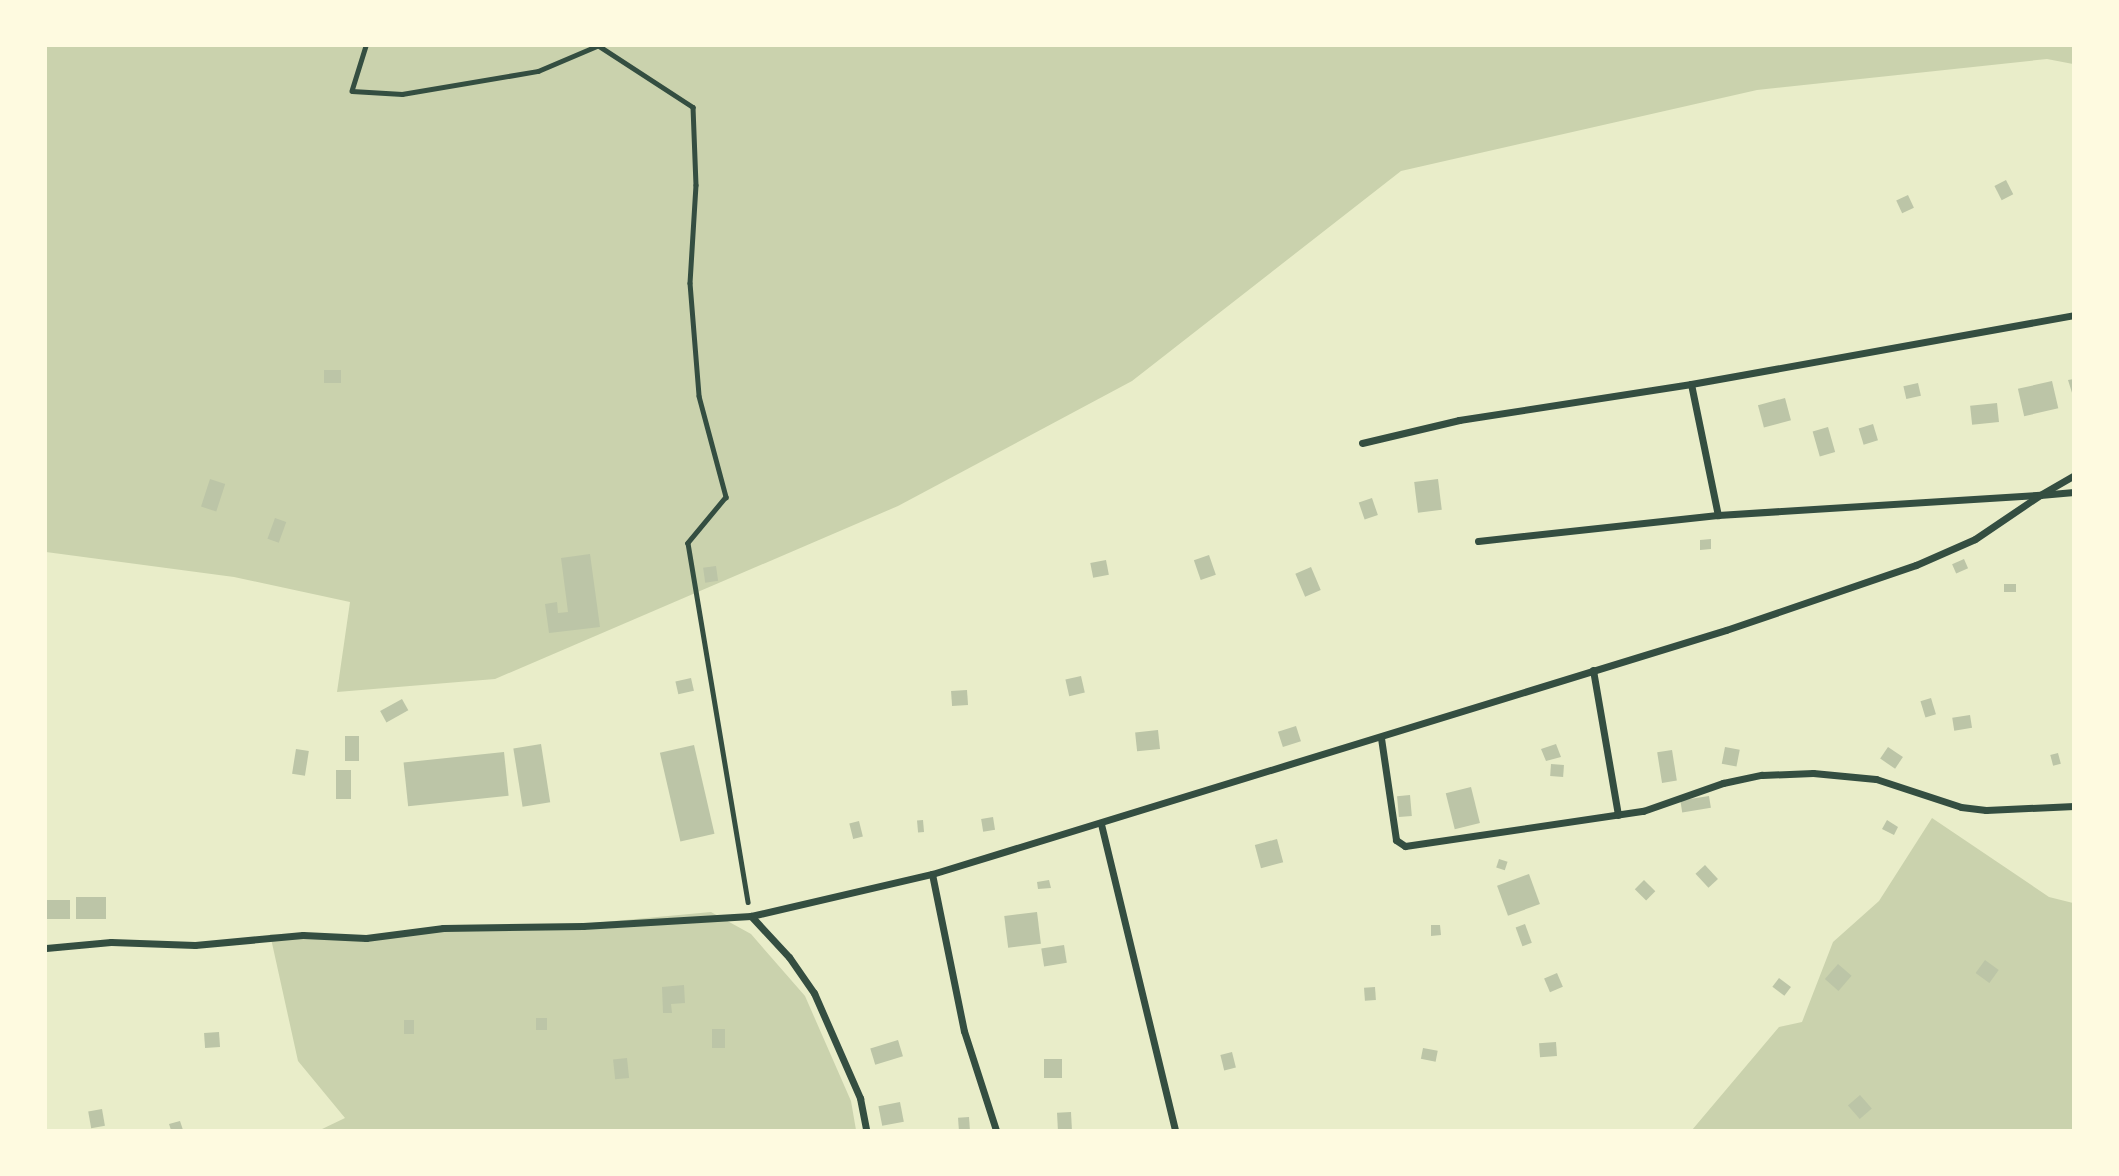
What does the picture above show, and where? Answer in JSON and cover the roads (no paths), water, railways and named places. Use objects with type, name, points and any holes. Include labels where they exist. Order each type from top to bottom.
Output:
[{"type":"street","points":[[1362,443],[1459,421],[1691,384],[2074,315]]},
{"type":"street","points":[[1691,384],[1718,514]]},
{"type":"street","points":[[46,948],[111,942],[195,944],[303,935],[366,938],[443,928],[583,926],[751,916],[932,874],[1381,738],[1916,565],[1975,538],[2074,475]]},
{"type":"street","points":[[1478,541],[1718,514],[2074,492]]},
{"type":"street","points":[[1593,670],[1618,815]]},
{"type":"street","points":[[1381,738],[1396,840],[1405,846],[1643,811],[1723,783],[1762,775],[1813,773],[1876,779],[1961,807],[2074,806]]},
{"type":"street","points":[[1101,824],[1175,1130]]},
{"type":"street","points":[[932,874],[964,1031],[996,1130]]},
{"type":"street","points":[[751,916],[789,957],[814,993],[860,1098],[866,1130]]}]
